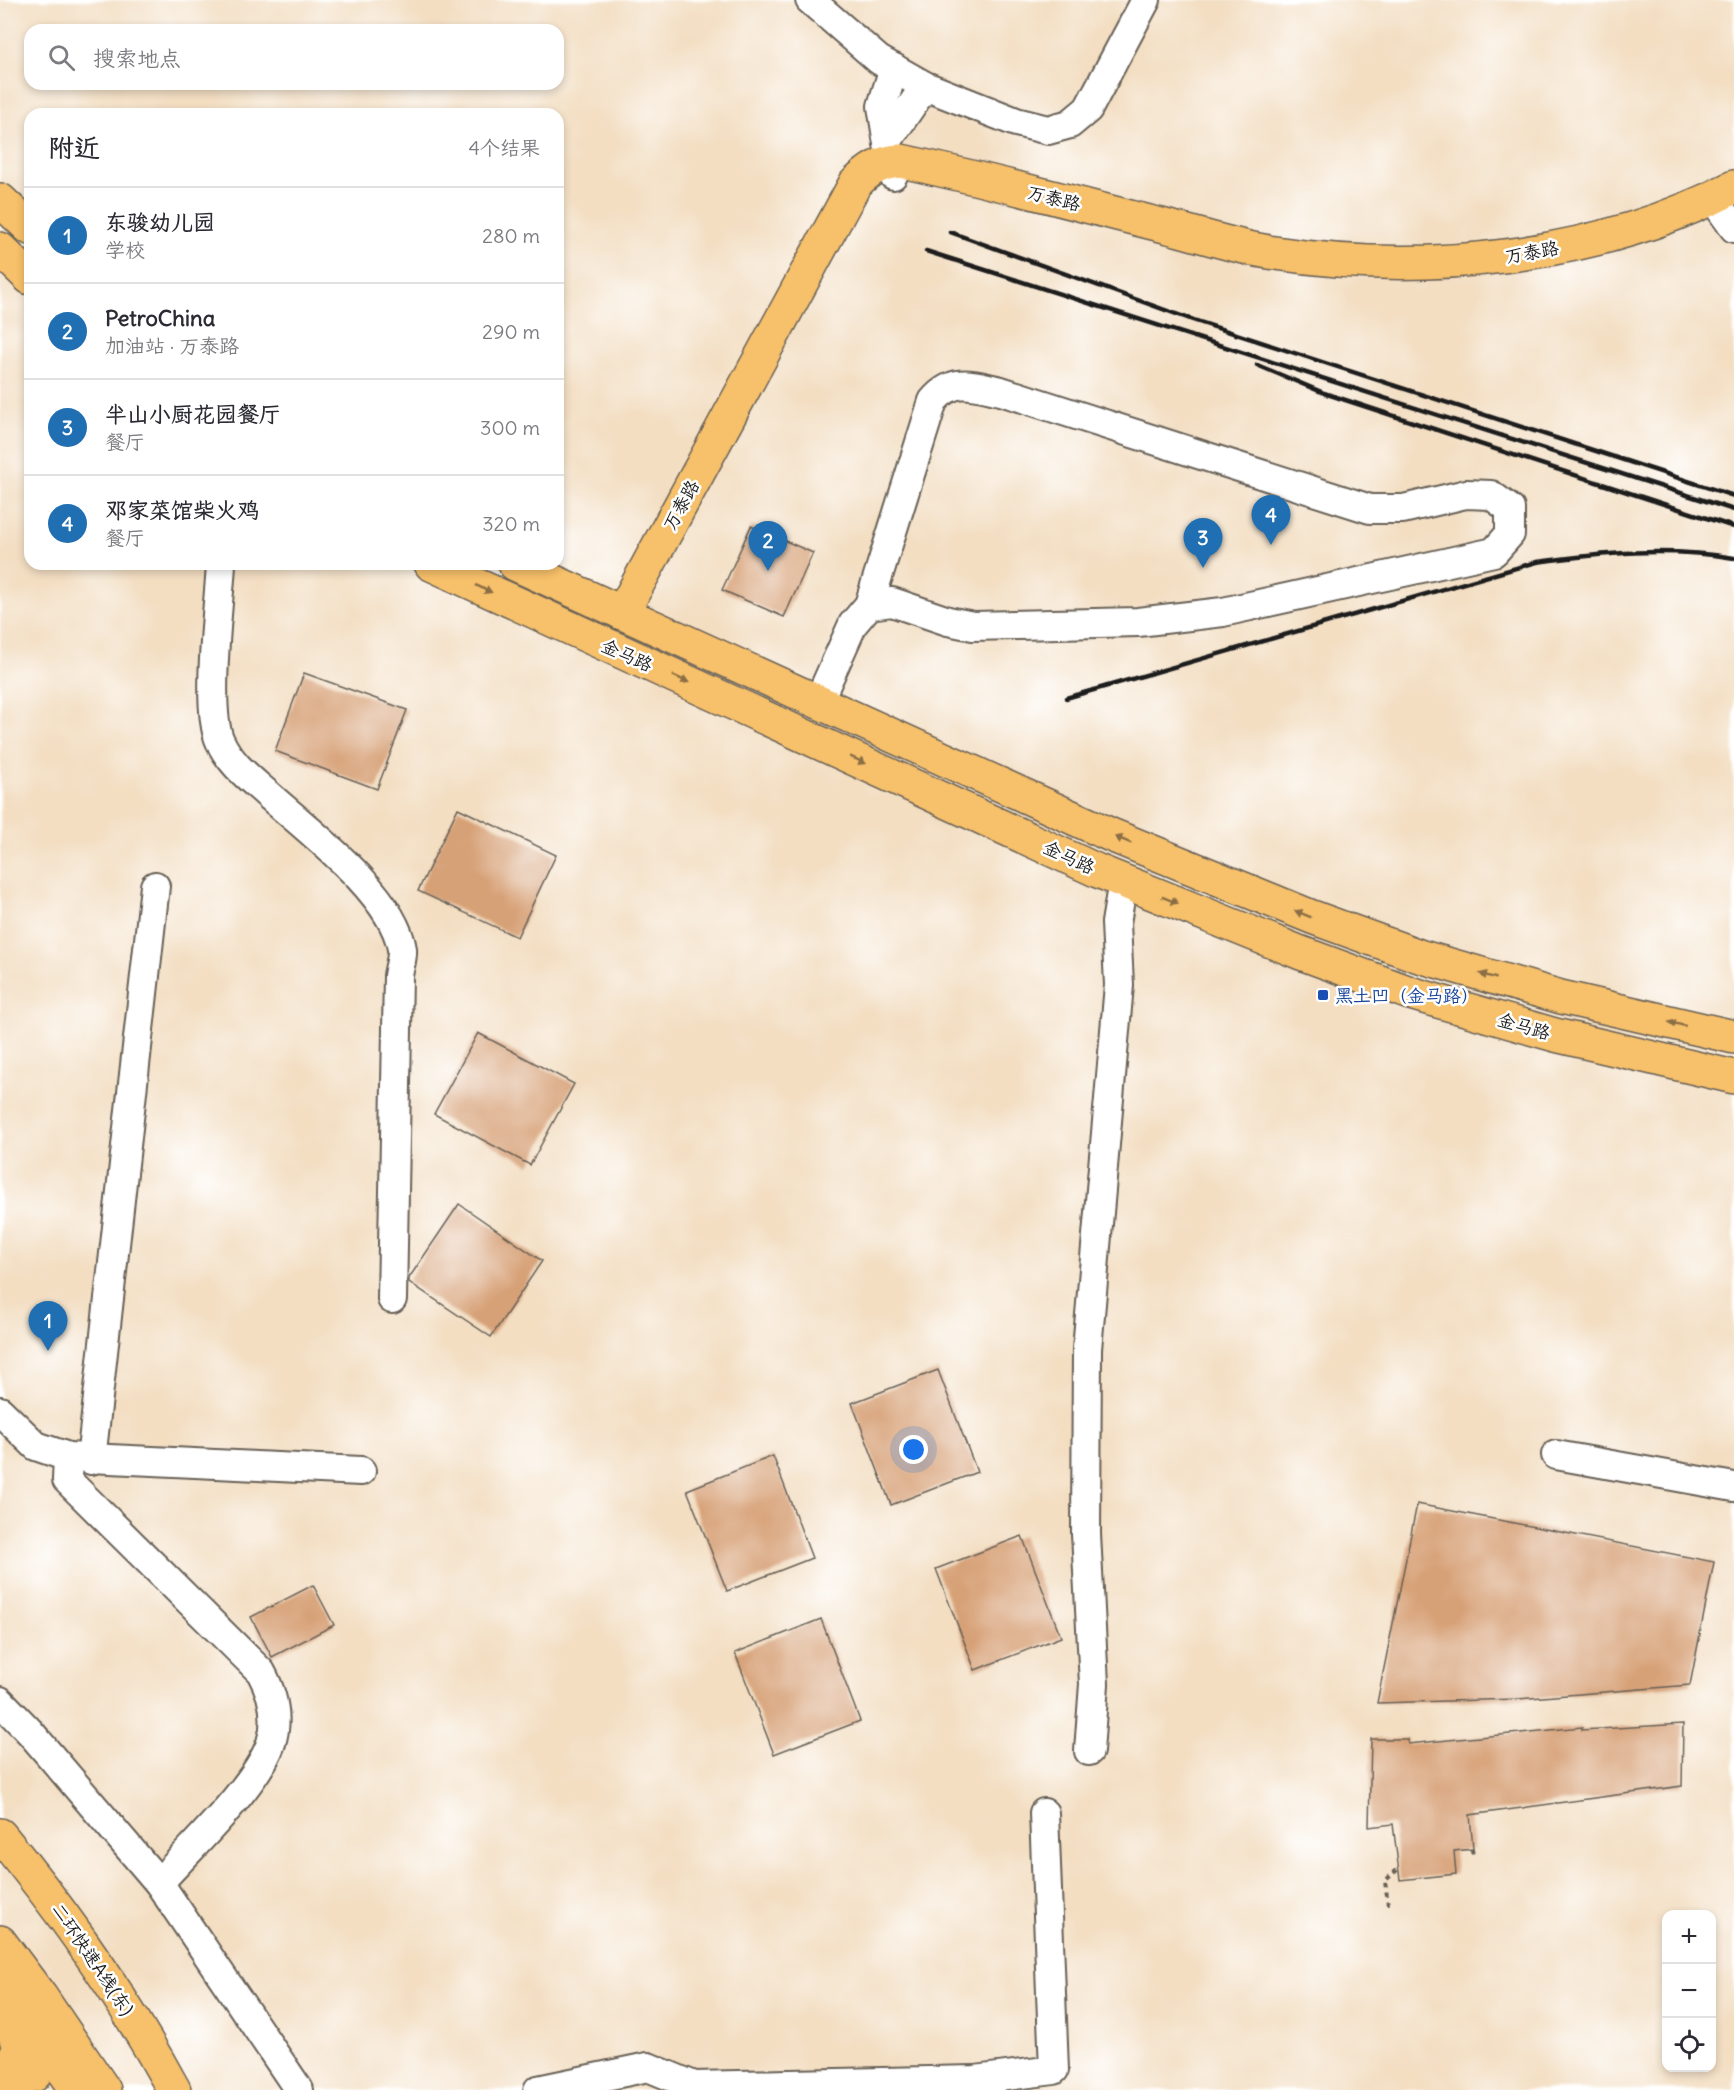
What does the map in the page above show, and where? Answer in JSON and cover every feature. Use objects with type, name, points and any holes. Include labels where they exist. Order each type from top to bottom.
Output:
[{"type":"main road","name":"万泰路","points":[[632,617],[867,193],[879,182],[890,159],[1270,268],[1336,276],[1437,277],[1502,273],[1569,261],[1647,239],[1731,207]]},
{"type":"main road","points":[[0,200],[24,222]]},
{"type":"main road","points":[[0,249],[24,272]]},
{"type":"main road","name":"金马路","points":[[444,570],[1123,881],[1301,954],[1410,993],[1555,1035],[1734,1077]]},
{"type":"main road","name":"金马路","points":[[528,570],[819,700],[1111,835],[1312,917],[1419,956],[1562,997],[1734,1037]]},
{"type":"main road","name":"二环快速A线(东)","points":[[0,1835],[42,1886],[115,1987],[173,2090]]},
{"type":"main road","points":[[0,1844],[87,1957],[173,2090]]},
{"type":"main road","points":[[0,1929],[111,2090]]},
{"type":"main road","points":[[0,1942],[41,1997],[104,2090]]},
{"type":"main road","points":[[0,1959],[76,2090]]},
{"type":"main road","points":[[0,1979],[76,2090]]},
{"type":"main road","points":[[0,1988],[31,2085]]},
{"type":"main road","points":[[0,2028],[31,2085]]},
{"type":"main road","points":[[0,2065],[31,2085]]},
{"type":"street","points":[[810,0],[879,60],[925,86],[1016,122],[1048,130],[1070,124],[1088,110],[1146,0]]},
{"type":"street","points":[[890,159],[882,106],[894,68]]},
{"type":"street","points":[[890,159],[925,86]]},
{"type":"street","points":[[819,700],[854,624],[869,605],[933,401],[941,392],[958,384],[1001,391],[1370,509],[1403,509],[1474,495],[1491,495],[1510,509],[1510,534],[1494,552],[1223,612],[1138,622],[973,626],[948,621],[892,602],[869,605]]},
{"type":"street","points":[[221,570],[213,711],[220,741],[236,766],[356,874],[378,900],[393,925],[402,949],[398,976],[392,1299]]},
{"type":"street","points":[[1089,1751],[1094,1684],[1086,1534],[1087,1349],[1119,985],[1116,923],[1123,881]]},
{"type":"street","points":[[155,886],[80,1458],[67,1480],[261,1672],[271,1690],[275,1714],[271,1742],[258,1770],[159,1883]]},
{"type":"street","points":[[0,1411],[36,1446],[80,1458],[361,1471]]},
{"type":"street","points":[[1556,1455],[1734,1486]]},
{"type":"street","points":[[0,1701],[30,1732],[159,1883],[299,2090]]},
{"type":"street","points":[[538,2090],[648,2067],[694,2086],[975,2080],[1054,2070],[1044,1813]]},
{"type":"path","points":[[1472,1849],[1473,1857]]},
{"type":"path","points":[[1388,1905],[1384,1881],[1398,1869]]},
{"type":"building","points":[[751,526],[813,553],[784,617],[722,590]]},
{"type":"building","points":[[304,673],[407,710],[377,789],[275,751]]},
{"type":"building","points":[[458,808],[556,855],[517,937],[418,891]]},
{"type":"building","points":[[478,1033],[574,1084],[530,1165],[434,1114]]},
{"type":"building","points":[[459,1204],[542,1261],[491,1337],[409,1282],[409,1278]]},
{"type":"building","points":[[938,1370],[977,1472],[891,1505],[852,1403]]},
{"type":"building","points":[[773,1456],[812,1558],[727,1591],[687,1490]]},
{"type":"building","points":[[1417,1504],[1714,1562],[1690,1685],[1518,1699],[1377,1703]]},
{"type":"building","points":[[1022,1536],[1061,1637],[975,1670],[936,1569]]},
{"type":"building","points":[[313,1585],[334,1625],[272,1657],[251,1617]]},
{"type":"building","points":[[821,1619],[860,1721],[774,1754],[735,1653]]},
{"type":"building","points":[[1683,1724],[1682,1786],[1470,1815],[1473,1849],[1454,1851],[1456,1874],[1400,1880],[1393,1824],[1369,1827],[1371,1739],[1408,1739],[1408,1744],[1582,1727],[1582,1730]]},
{"type":"railway","points":[[950,232],[1190,319],[1734,496]]},
{"type":"railway","points":[[926,251],[1734,510]]},
{"type":"railway","points":[[1257,365],[1324,393],[1734,527]]},
{"type":"railway","points":[[1066,698],[1537,562],[1635,552],[1685,553],[1734,558]]},
{"type":"place","name":"邓家菜馆柴火鸡","points":[[1271,545]]},
{"type":"place","name":"半山小厨花园餐厅","points":[[1203,568]]},
{"type":"place","name":"PetroChina","points":[[768,571]]},
{"type":"place","name":"黑土凹（金马路）","points":[[1323,995]]},
{"type":"place","name":"东骏幼儿园","points":[[48,1351]]}]
